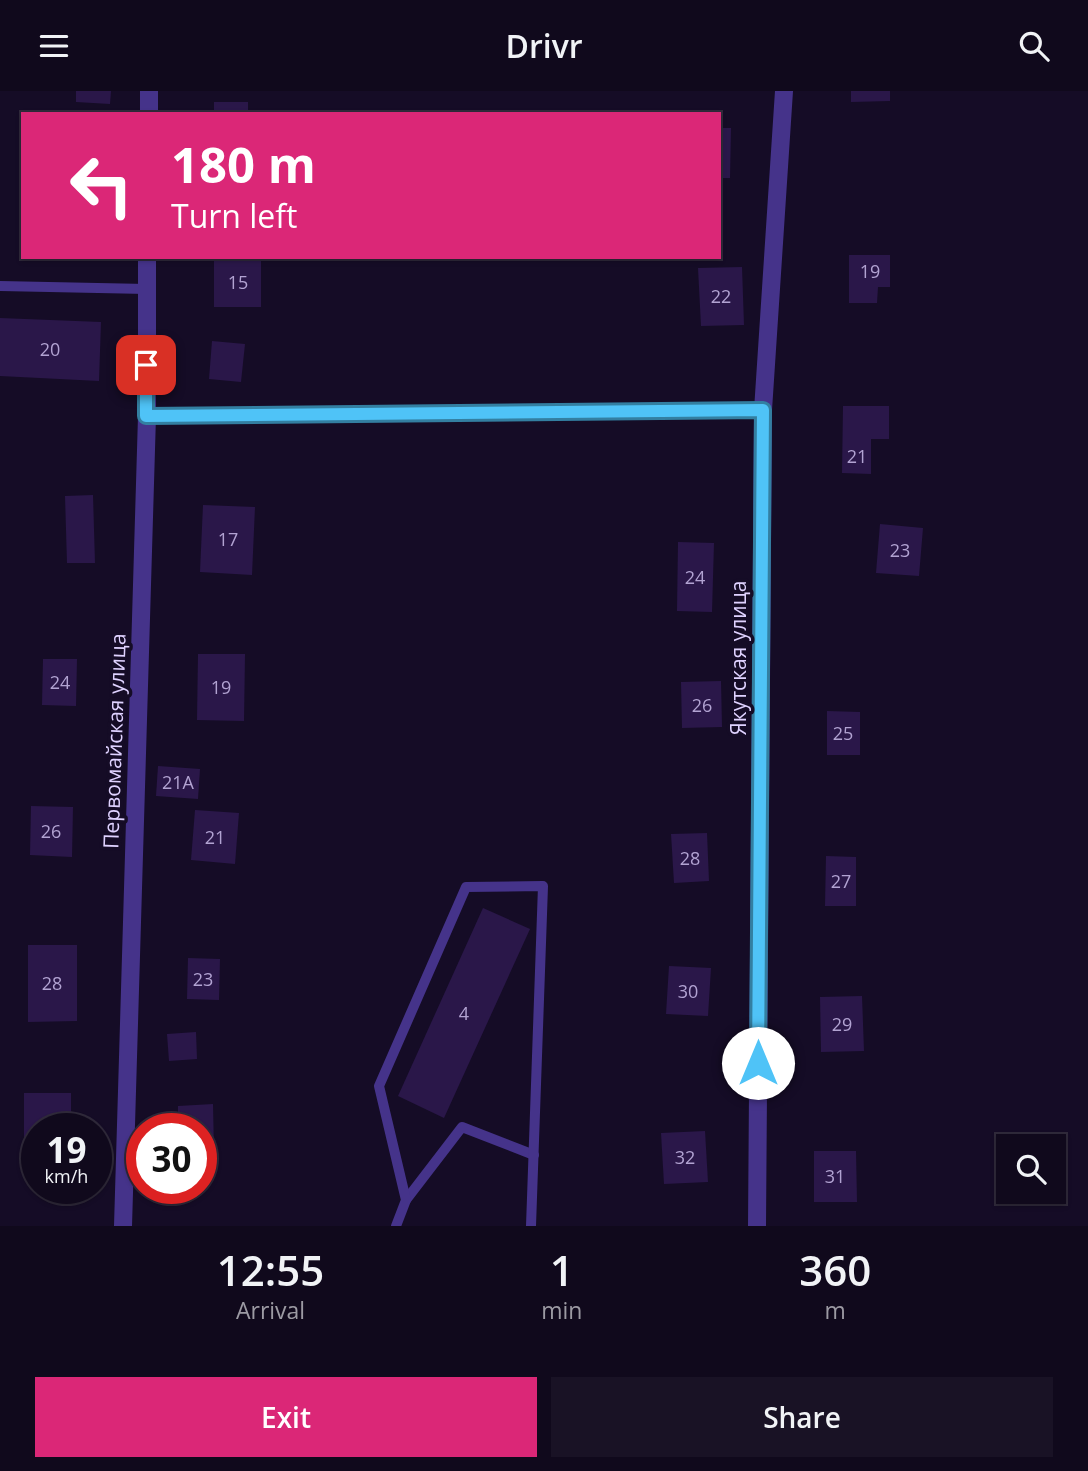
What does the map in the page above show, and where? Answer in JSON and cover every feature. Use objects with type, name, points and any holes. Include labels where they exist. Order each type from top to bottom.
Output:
[{"type":"street","points":[[149,91],[149,112]]},
{"type":"street","name":"Якутская улица","points":[[757,1226],[763,410],[783,91]]},
{"type":"street","name":"Первомайская улица","points":[[123,1226],[146,416],[147,259]]},
{"type":"lane","points":[[0,286],[146,289]]},
{"type":"lane","points":[[146,416],[763,410]]},
{"type":"lane","points":[[406,1200],[379,1086],[466,887],[543,886],[531,1226]]},
{"type":"lane","points":[[396,1226],[406,1200],[462,1127],[534,1155]]},
{"type":"building","points":[[76,91],[111,91],[110,104],[76,102]]},
{"type":"building","points":[[851,91],[890,91],[890,101],[851,102]]},
{"type":"building","points":[[214,102],[248,102],[248,112],[214,112]]},
{"type":"building","points":[[721,128],[731,128],[730,178],[721,178]]},
{"type":"building","points":[[849,255],[890,255],[890,287],[878,287],[877,303],[849,303]]},
{"type":"building","points":[[214,259],[261,259],[261,307],[214,307]]},
{"type":"building","points":[[742,267],[744,325],[701,326],[698,268]]},
{"type":"building","points":[[0,318],[101,322],[99,381],[0,376]]},
{"type":"building","points":[[212,341],[245,344],[241,382],[209,379]]},
{"type":"building","points":[[843,406],[889,406],[889,439],[871,439],[871,474],[842,473]]},
{"type":"building","points":[[93,495],[95,563],[67,563],[65,496]]},
{"type":"building","points":[[203,505],[255,507],[252,575],[200,572]]},
{"type":"building","points":[[880,524],[923,528],[919,576],[876,573]]},
{"type":"building","points":[[678,542],[714,543],[712,612],[677,611]]},
{"type":"building","points":[[198,654],[245,654],[244,721],[197,720]]},
{"type":"building","points":[[43,659],[77,659],[76,706],[42,705]]},
{"type":"building","points":[[721,681],[722,727],[682,728],[681,682]]},
{"type":"building","points":[[827,711],[860,712],[860,755],[827,755]]},
{"type":"building","points":[[158,766],[200,769],[198,799],[156,796]]},
{"type":"building","points":[[31,806],[73,807],[72,857],[30,855]]},
{"type":"building","points":[[195,810],[239,813],[235,864],[191,860]]},
{"type":"building","points":[[707,833],[709,881],[674,883],[671,834]]},
{"type":"building","points":[[826,856],[856,857],[856,906],[825,906]]},
{"type":"building","points":[[483,908],[530,929],[444,1118],[398,1096]]},
{"type":"building","points":[[28,945],[77,945],[77,1021],[28,1022]]},
{"type":"building","points":[[188,958],[220,959],[219,1000],[187,999]]},
{"type":"building","points":[[669,966],[711,968],[708,1016],[666,1014]]},
{"type":"building","points":[[862,996],[864,1051],[821,1052],[820,997]]},
{"type":"building","points":[[196,1032],[197,1059],[169,1061],[167,1034]]},
{"type":"building","points":[[24,1093],[71,1093],[71,1113],[24,1113]]},
{"type":"building","points":[[213,1104],[213,1113],[178,1113],[178,1106]]},
{"type":"building","points":[[705,1131],[708,1182],[664,1184],[661,1133]]},
{"type":"building","points":[[814,1151],[856,1151],[857,1202],[814,1202]]},
{"type":"route","points":[[146,365],[146,416],[763,410],[758,1063]]}]
